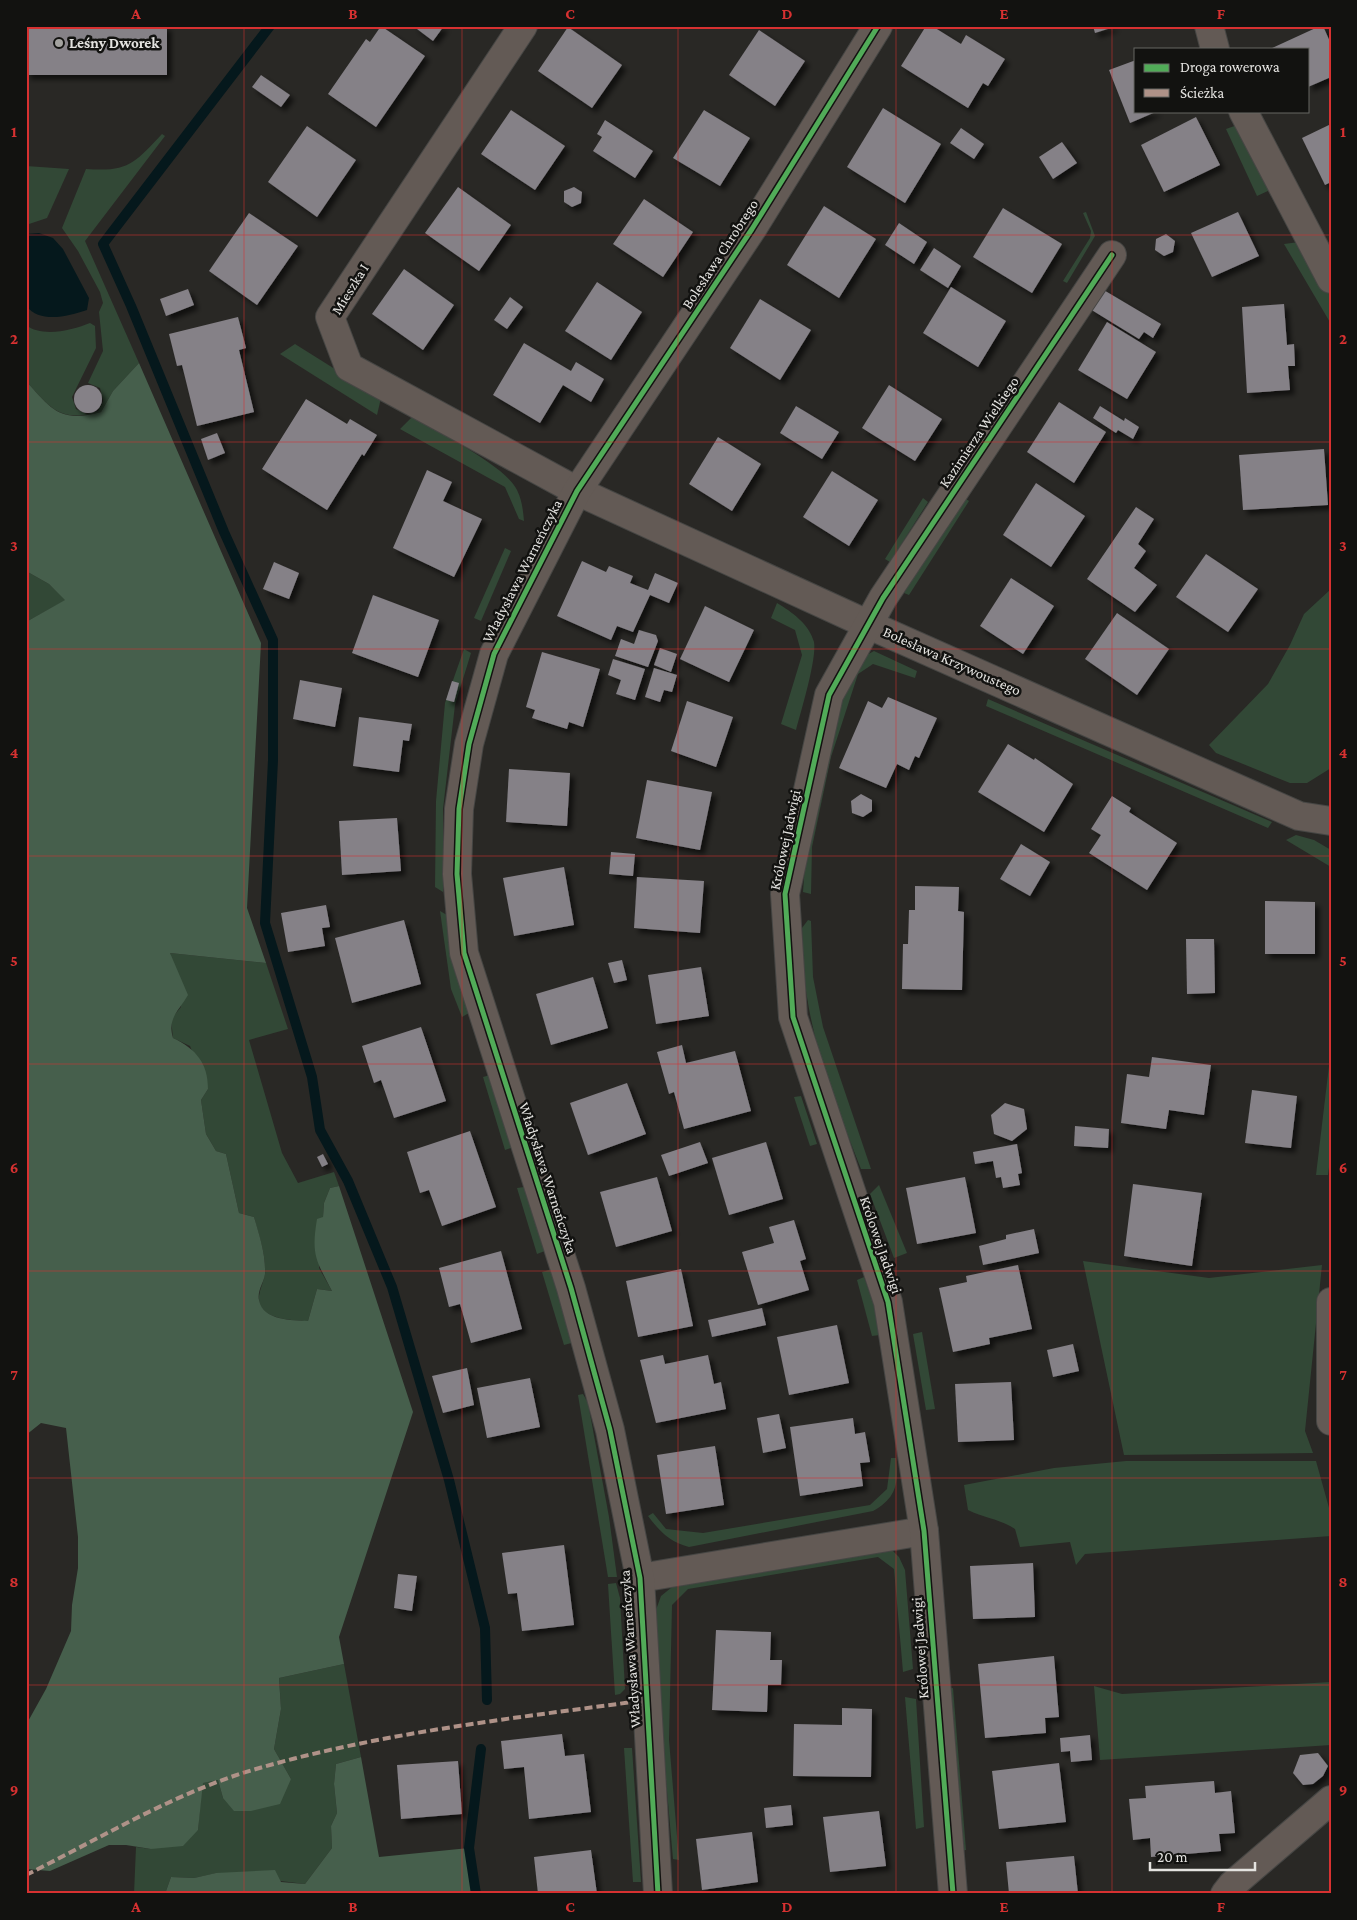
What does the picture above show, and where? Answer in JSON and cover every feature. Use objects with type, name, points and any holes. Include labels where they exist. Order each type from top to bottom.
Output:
[{"type":"street","name":"Mieszka I","points":[[523,26],[330,316],[349,367],[576,491]]},
{"type":"street","name":"Bolesława Chrobrego","points":[[576,491],[752,229],[878,26]]},
{"type":"street","points":[[1209,26],[1215,48]]},
{"type":"street","points":[[1243,112],[1331,278]]},
{"type":"street","name":"Kazimierza Wielkiego","points":[[867,624],[1112,256]]},
{"type":"street","name":"Bolesława Krzywoustego","points":[[576,491],[867,624],[1299,816],[1331,821]]},
{"type":"street","name":"Władysława Warneńczyka","points":[[576,491],[494,654],[469,744],[459,809],[458,874],[464,953],[573,1296],[610,1430],[640,1578],[658,1894]]},
{"type":"street","name":"Królowej Jadwigi","points":[[867,624],[829,695],[785,894],[785,902],[793,1017],[888,1302],[924,1531],[953,1894]]},
{"type":"street","points":[[1331,1302],[1331,1421]]},
{"type":"street","points":[[640,1578],[924,1531]]},
{"type":"street","points":[[1225,1894],[1331,1800]]},
{"type":"green space","points":[[1240,124],[1270,190],[1257,196],[1226,129]]},
{"type":"green space","points":[[162,134],[165,136],[85,241],[139,363],[113,391],[101,412],[87,415],[66,414],[50,406],[26,381],[26,325],[33,329],[49,332],[58,332],[90,323],[95,326],[96,348],[72,397],[76,409],[87,414],[98,411],[103,401],[100,388],[88,383],[103,351],[99,312],[103,303],[100,292],[78,251],[62,228],[86,169],[112,169],[129,164],[144,153]]},
{"type":"green space","points":[[26,166],[69,169],[47,218],[26,225]]},
{"type":"green space","points":[[1086,212],[1095,236],[1067,283],[1063,281],[1090,238],[1091,231],[1083,213]]},
{"type":"green space","points":[[1299,242],[1331,294],[1331,324],[1284,244]]},
{"type":"green space","points":[[295,344],[381,398],[377,415],[280,354]]},
{"type":"green space","points":[[139,363],[261,643],[247,908],[266,963],[170,953],[188,995],[173,1020],[173,1038],[194,1052],[203,1064],[208,1089],[201,1100],[206,1134],[216,1151],[226,1154],[239,1213],[254,1217],[264,1259],[265,1274],[259,1297],[262,1307],[272,1316],[308,1321],[317,1289],[332,1291],[316,1257],[315,1231],[317,1219],[323,1217],[324,1203],[330,1188],[339,1186],[413,1412],[339,1637],[344,1664],[279,1678],[281,1709],[274,1749],[291,1779],[280,1804],[251,1811],[234,1811],[223,1798],[218,1780],[203,1783],[198,1830],[183,1846],[151,1849],[126,1845],[109,1845],[50,1871],[26,1869],[26,1725],[46,1689],[71,1631],[72,1605],[78,1568],[78,1537],[66,1428],[41,1423],[26,1435],[26,622],[65,600],[49,584],[26,571],[26,381],[43,400],[58,412],[66,415],[87,415],[101,412],[113,391]]},
{"type":"green space","points":[[412,417],[485,460],[510,480],[520,498],[524,521],[519,519],[505,487],[400,429]]},
{"type":"green space","points":[[963,497],[969,501],[909,595],[904,593]]},
{"type":"green space","points":[[923,498],[928,502],[890,562],[885,559]]},
{"type":"green space","points":[[505,548],[511,551],[481,621],[474,618]]},
{"type":"green space","points":[[26,571],[49,584],[66,600],[26,622]]},
{"type":"green space","points":[[1331,589],[1331,768],[1307,783],[1290,783],[1216,753],[1209,745],[1268,684],[1290,645],[1304,614]]},
{"type":"green space","points":[[777,603],[804,624],[814,642],[811,672],[796,730],[781,724],[802,655],[795,630],[771,618]]},
{"type":"green space","points":[[464,649],[471,653],[455,705],[443,809],[443,892],[435,887],[436,801],[445,703]]},
{"type":"green space","points":[[874,651],[917,671],[915,678],[873,664],[858,674],[831,757],[812,847],[811,894],[803,892],[806,849],[843,685],[863,657]]},
{"type":"green space","points":[[988,699],[1272,822],[1268,828],[986,706]]},
{"type":"green space","points":[[1296,835],[1314,840],[1331,850],[1331,867],[1286,840]]},
{"type":"green space","points":[[440,911],[447,915],[469,1013],[462,1017],[451,989]]},
{"type":"green space","points":[[808,920],[811,921],[813,977],[823,1027],[871,1169],[861,1169],[829,1084],[816,1041],[804,971],[802,928]]},
{"type":"green space","points":[[170,953],[266,963],[288,1029],[249,1040],[282,1153],[298,1183],[334,1172],[339,1186],[330,1188],[324,1203],[319,1268],[332,1291],[317,1289],[308,1321],[277,1317],[269,1314],[260,1304],[259,1296],[265,1267],[262,1245],[254,1217],[239,1213],[226,1154],[216,1151],[206,1134],[201,1100],[208,1089],[190,1046],[173,1038],[171,1019],[181,1007]]},
{"type":"green space","points":[[1331,1049],[1331,1152],[1328,1175],[1316,1175]]},
{"type":"green space","points":[[490,1075],[519,1145],[505,1150],[483,1077]]},
{"type":"green space","points":[[801,1096],[817,1144],[810,1146],[794,1097]]},
{"type":"green space","points":[[879,1185],[907,1253],[894,1258],[870,1194]]},
{"type":"green space","points":[[531,1186],[550,1249],[537,1254],[517,1188]]},
{"type":"green space","points":[[1083,1261],[1209,1278],[1322,1265],[1305,1431],[1313,1453],[1124,1455]]},
{"type":"green space","points":[[555,1268],[575,1342],[564,1345],[542,1272]]},
{"type":"green space","points":[[864,1277],[874,1305],[880,1335],[872,1336],[857,1280]]},
{"type":"green space","points":[[922,1332],[935,1409],[926,1410],[913,1334]]},
{"type":"green space","points":[[583,1394],[588,1403],[609,1517],[617,1577],[608,1577],[578,1395]]},
{"type":"green space","points":[[891,1458],[896,1458],[897,1475],[894,1489],[887,1501],[873,1511],[689,1547],[666,1536],[648,1516],[653,1513],[666,1529],[703,1533],[870,1505],[887,1489]]},
{"type":"green space","points":[[1126,1461],[1316,1461],[1331,1515],[1331,1536],[1085,1554],[1076,1565],[1070,1542],[1020,1547],[1015,1529],[968,1510],[964,1485],[1054,1468]]},
{"type":"green space","points":[[892,1550],[899,1557],[905,1570],[913,1669],[903,1672],[894,1569],[878,1557],[688,1589],[672,1605],[669,1740],[679,1860],[673,1859],[652,1621],[661,1596],[677,1583]]},
{"type":"green space","points":[[616,1583],[620,1598],[625,1689],[620,1694],[615,1695],[608,1584]]},
{"type":"green space","points":[[344,1664],[361,1757],[336,1764],[334,1784],[337,1813],[331,1826],[332,1848],[305,1884],[217,1873],[194,1878],[171,1877],[165,1894],[134,1894],[136,1847],[151,1849],[198,1830],[202,1783],[218,1780],[223,1798],[291,1779],[274,1749],[281,1709],[279,1678]]},
{"type":"green space","points":[[1331,1682],[1331,1745],[1100,1760],[1094,1686],[1122,1694]]},
{"type":"green space","points":[[953,1688],[966,1850],[959,1851],[948,1689]]},
{"type":"green space","points":[[905,1697],[916,1699],[924,1827],[916,1829]]},
{"type":"green space","points":[[624,1748],[632,1748],[641,1882],[633,1882]]},
{"type":"green space","points":[[361,1757],[379,1857],[469,1848],[476,1894],[165,1894],[171,1877],[194,1878],[216,1873],[275,1870],[281,1882],[305,1884],[332,1848],[331,1826],[337,1813],[334,1784],[336,1764]]},
{"type":"shaded area","points":[[39,233],[53,238],[63,249],[89,298],[87,310],[63,316],[47,317],[32,312],[26,306],[26,234]]},
{"type":"building","points":[[26,26],[167,26],[167,75],[26,75]]},
{"type":"building","points":[[381,26],[425,56],[376,127],[328,94],[366,39],[370,42]]},
{"type":"building","points":[[413,26],[444,26],[433,41]]},
{"type":"building","points":[[926,26],[932,26],[961,44],[966,35],[1005,59],[988,86],[983,83],[968,108],[901,66]]},
{"type":"building","points":[[1093,26],[1114,26],[1114,27],[1095,33]]},
{"type":"building","points":[[1323,26],[1331,44],[1331,77],[1310,86],[1310,48],[1272,48]]},
{"type":"building","points":[[568,27],[622,65],[592,108],[538,71]]},
{"type":"building","points":[[759,30],[805,61],[775,106],[729,75]]},
{"type":"building","points":[[1134,61],[1134,112],[1156,112],[1130,123],[1109,70]]},
{"type":"building","points":[[261,75],[290,95],[281,107],[252,87]]},
{"type":"building","points":[[883,108],[941,144],[905,203],[847,167]]},
{"type":"building","points":[[511,110],[565,146],[535,190],[481,154]]},
{"type":"building","points":[[704,110],[750,138],[720,186],[673,158]]},
{"type":"building","points":[[1196,117],[1220,165],[1164,192],[1141,145]]},
{"type":"building","points":[[605,120],[653,151],[635,178],[593,151],[602,137],[597,134]]},
{"type":"building","points":[[1331,124],[1331,182],[1325,185],[1302,138]]},
{"type":"building","points":[[307,126],[356,160],[317,217],[268,182]]},
{"type":"building","points":[[961,128],[984,144],[974,159],[950,143]]},
{"type":"building","points":[[1062,142],[1077,163],[1053,179],[1039,157]]},
{"type":"building","points":[[458,187],[511,225],[479,271],[425,233]]},
{"type":"building","points":[[574,187],[582,192],[581,203],[572,207],[564,202],[564,191]]},
{"type":"building","points":[[644,199],[693,232],[663,277],[613,244]]},
{"type":"building","points":[[824,206],[876,239],[839,298],[787,265]]},
{"type":"building","points":[[1003,208],[1062,244],[1032,293],[973,257]]},
{"type":"building","points":[[1238,212],[1259,256],[1212,277],[1191,233]]},
{"type":"building","points":[[249,213],[298,246],[257,305],[209,271]]},
{"type":"building","points":[[899,223],[927,242],[914,264],[885,245]]},
{"type":"building","points":[[1166,234],[1175,241],[1173,252],[1164,256],[1155,250],[1156,239]]},
{"type":"building","points":[[934,248],[961,266],[948,288],[920,270]]},
{"type":"building","points":[[404,269],[454,305],[423,350],[372,314]]},
{"type":"building","points":[[597,282],[642,312],[611,360],[565,331]]},
{"type":"building","points":[[951,287],[1006,321],[978,367],[923,333]]},
{"type":"building","points":[[188,289],[194,305],[166,316],[160,299]]},
{"type":"building","points":[[1102,289],[1161,324],[1153,338],[1144,332],[1139,339],[1090,309]]},
{"type":"building","points":[[510,297],[523,307],[507,329],[494,320]]},
{"type":"building","points":[[760,299],[811,330],[780,380],[730,348]]},
{"type":"building","points":[[1284,304],[1287,345],[1294,344],[1295,366],[1288,366],[1290,390],[1247,393],[1242,307]]},
{"type":"building","points":[[238,317],[246,348],[239,350],[254,412],[197,426],[182,365],[177,366],[169,334]]},
{"type":"building","points":[[1107,322],[1156,352],[1127,399],[1078,370]]},
{"type":"building","points":[[524,343],[571,371],[576,362],[604,379],[591,402],[563,385],[540,423],[493,395]]},
{"type":"building","points":[[88,385],[98,389],[102,399],[98,409],[88,413],[78,409],[74,399],[78,389]]},
{"type":"building","points":[[889,385],[942,419],[915,461],[862,428]]},
{"type":"building","points":[[306,399],[347,424],[350,419],[377,435],[364,456],[362,454],[327,510],[262,469]]},
{"type":"building","points":[[1059,402],[1106,432],[1074,483],[1027,452]]},
{"type":"building","points":[[796,406],[839,432],[822,459],[780,433]]},
{"type":"building","points":[[1100,406],[1124,421],[1125,418],[1139,427],[1133,439],[1118,430],[1116,433],[1093,418]]},
{"type":"building","points":[[217,433],[225,453],[208,460],[201,439]]},
{"type":"building","points":[[718,437],[761,464],[732,511],[689,484]]},
{"type":"building","points":[[1324,449],[1328,505],[1243,510],[1239,455]]},
{"type":"building","points":[[427,470],[452,482],[443,501],[482,519],[454,577],[393,548]]},
{"type":"building","points":[[832,471],[878,500],[849,546],[803,517]]},
{"type":"building","points":[[1036,483],[1085,516],[1051,567],[1003,535]]},
{"type":"building","points":[[1136,507],[1154,519],[1138,544],[1146,551],[1134,568],[1157,585],[1135,612],[1087,579]]},
{"type":"building","points":[[1206,554],[1258,589],[1228,632],[1176,597]]},
{"type":"building","points":[[582,561],[606,572],[609,566],[633,576],[630,583],[648,590],[655,573],[678,583],[669,603],[650,595],[633,632],[617,626],[611,640],[557,616]]},
{"type":"building","points":[[274,562],[299,573],[289,599],[263,589]]},
{"type":"building","points":[[1011,578],[1054,606],[1023,654],[980,626]]},
{"type":"building","points":[[373,595],[439,620],[418,677],[352,653]]},
{"type":"building","points":[[705,606],[754,630],[729,682],[680,659]]},
{"type":"building","points":[[1117,613],[1169,649],[1137,695],[1085,659]]},
{"type":"building","points":[[639,630],[656,635],[658,641],[648,667],[615,656],[621,639],[634,644]]},
{"type":"building","points":[[660,648],[677,654],[671,672],[654,665]]},
{"type":"building","points":[[542,652],[600,669],[583,727],[569,722],[567,729],[532,718],[535,710],[526,707]]},
{"type":"building","points":[[613,659],[645,669],[635,700],[616,694],[621,680],[608,675]]},
{"type":"building","points":[[654,668],[677,675],[672,692],[664,690],[660,702],[645,697]]},
{"type":"building","points":[[300,680],[342,688],[335,727],[293,719]]},
{"type":"building","points":[[452,681],[459,683],[454,702],[446,700]]},
{"type":"building","points":[[888,697],[937,718],[919,758],[915,756],[909,770],[897,764],[886,788],[839,768],[868,701],[882,708]]},
{"type":"building","points":[[687,701],[733,717],[716,767],[671,751]]},
{"type":"building","points":[[359,717],[412,724],[409,741],[403,740],[399,772],[353,766]]},
{"type":"building","points":[[1008,744],[1034,760],[1035,758],[1073,784],[1044,832],[978,792]]},
{"type":"building","points":[[509,769],[570,773],[567,826],[506,822]]},
{"type":"building","points":[[647,780],[712,792],[700,850],[636,838]]},
{"type":"building","points":[[861,794],[872,800],[872,811],[863,817],[852,813],[851,801]]},
{"type":"building","points":[[1112,796],[1131,808],[1129,812],[1177,843],[1147,890],[1089,853],[1101,835],[1091,829]]},
{"type":"building","points":[[397,818],[401,871],[342,875],[339,821]]},
{"type":"building","points":[[1021,844],[1050,862],[1030,896],[1000,879]]},
{"type":"building","points":[[611,852],[635,854],[633,876],[609,874]]},
{"type":"building","points":[[564,867],[574,925],[514,936],[503,878]]},
{"type":"building","points":[[637,877],[704,881],[700,933],[634,928]]},
{"type":"building","points":[[915,886],[959,887],[958,911],[964,912],[962,990],[902,989],[903,944],[908,944],[909,910],[915,910]]},
{"type":"building","points":[[1265,901],[1315,902],[1315,954],[1265,954]]},
{"type":"building","points":[[326,905],[330,927],[322,928],[325,946],[288,952],[281,913]]},
{"type":"building","points":[[404,920],[421,984],[352,1003],[335,938]]},
{"type":"building","points":[[1186,939],[1214,939],[1215,993],[1187,994]]},
{"type":"building","points":[[622,960],[627,980],[614,983],[608,963]]},
{"type":"building","points":[[701,967],[709,1016],[656,1024],[648,975]]},
{"type":"building","points":[[593,977],[608,1028],[551,1045],[536,994]]},
{"type":"building","points":[[421,1027],[446,1101],[394,1118],[381,1080],[374,1083],[362,1046]]},
{"type":"building","points":[[682,1045],[686,1063],[735,1051],[751,1111],[684,1129],[674,1092],[669,1094],[657,1052]]},
{"type":"building","points":[[1152,1057],[1211,1065],[1204,1115],[1169,1110],[1166,1129],[1121,1123],[1127,1074],[1149,1077]]},
{"type":"building","points":[[627,1083],[646,1134],[588,1155],[570,1103]]},
{"type":"building","points":[[1252,1090],[1297,1096],[1291,1148],[1245,1143]]},
{"type":"building","points":[[1005,1103],[1024,1109],[1027,1129],[1012,1141],[994,1134],[991,1115]]},
{"type":"building","points":[[1075,1126],[1109,1129],[1108,1148],[1074,1146]]},
{"type":"building","points":[[470,1131],[496,1207],[442,1226],[429,1190],[420,1193],[407,1152]]},
{"type":"building","points":[[700,1142],[708,1163],[669,1176],[661,1155]]},
{"type":"building","points":[[766,1142],[783,1199],[729,1215],[712,1158]]},
{"type":"building","points":[[1017,1144],[1022,1173],[1018,1174],[1020,1185],[1003,1188],[1001,1177],[996,1178],[993,1161],[975,1164],[973,1152]]},
{"type":"building","points":[[323,1154],[328,1164],[322,1167],[317,1157]]},
{"type":"building","points":[[657,1177],[672,1231],[616,1247],[600,1192]]},
{"type":"building","points":[[965,1177],[976,1233],[917,1244],[906,1188]]},
{"type":"building","points":[[1133,1184],[1202,1193],[1192,1266],[1124,1256]]},
{"type":"building","points":[[794,1220],[806,1259],[800,1261],[809,1290],[758,1305],[742,1252],[774,1243],[769,1227]]},
{"type":"building","points":[[1034,1229],[1039,1253],[983,1265],[979,1246],[1006,1239],[1006,1235]]},
{"type":"building","points":[[501,1251],[522,1329],[471,1343],[460,1304],[449,1307],[439,1268]]},
{"type":"building","points":[[1018,1265],[1032,1329],[989,1338],[990,1344],[953,1352],[939,1288],[967,1282],[966,1276]]},
{"type":"building","points":[[681,1269],[693,1326],[638,1337],[626,1281]]},
{"type":"building","points":[[762,1308],[766,1325],[712,1337],[708,1320]]},
{"type":"building","points":[[837,1325],[849,1383],[789,1395],[777,1337]]},
{"type":"building","points":[[1073,1344],[1079,1371],[1053,1377],[1047,1350]]},
{"type":"building","points":[[663,1355],[665,1364],[708,1355],[714,1384],[721,1382],[726,1409],[656,1423],[640,1360]]},
{"type":"building","points":[[467,1368],[474,1405],[443,1413],[432,1376]]},
{"type":"building","points":[[530,1378],[540,1427],[487,1438],[477,1388]]},
{"type":"building","points":[[1011,1382],[1014,1440],[958,1442],[955,1384]]},
{"type":"building","points":[[779,1414],[786,1448],[763,1453],[757,1418]]},
{"type":"building","points":[[853,1418],[855,1434],[865,1432],[870,1462],[860,1463],[863,1486],[800,1496],[790,1427]]},
{"type":"building","points":[[715,1446],[724,1505],[666,1514],[657,1455]]},
{"type":"building","points":[[564,1545],[574,1625],[522,1631],[517,1593],[508,1594],[502,1553]]},
{"type":"building","points":[[1033,1563],[1035,1617],[973,1619],[970,1566]]},
{"type":"building","points":[[398,1574],[417,1576],[412,1611],[394,1608]]},
{"type":"building","points":[[716,1630],[771,1632],[770,1660],[782,1660],[781,1685],[768,1685],[767,1712],[712,1710]]},
{"type":"building","points":[[1054,1656],[1059,1717],[1045,1718],[1046,1733],[985,1738],[978,1664]]},
{"type":"building","points":[[842,1708],[872,1709],[871,1777],[793,1776],[794,1724],[842,1725]]},
{"type":"building","points":[[562,1734],[565,1756],[584,1754],[591,1812],[529,1819],[524,1767],[504,1769],[501,1741]]},
{"type":"building","points":[[1090,1735],[1092,1760],[1071,1762],[1070,1751],[1061,1752],[1060,1738]]},
{"type":"building","points":[[1318,1753],[1328,1766],[1323,1776],[1313,1784],[1303,1785],[1293,1773],[1300,1755]]},
{"type":"building","points":[[458,1761],[462,1814],[401,1819],[397,1765]]},
{"type":"building","points":[[1059,1763],[1066,1822],[999,1829],[992,1771]]},
{"type":"building","points":[[1214,1781],[1215,1793],[1231,1791],[1235,1833],[1219,1834],[1221,1851],[1151,1857],[1150,1838],[1133,1840],[1129,1799],[1146,1798],[1145,1786]]},
{"type":"building","points":[[791,1805],[793,1825],[766,1828],[764,1808]]},
{"type":"building","points":[[879,1811],[886,1866],[830,1872],[823,1817]]},
{"type":"building","points":[[752,1832],[758,1882],[702,1890],[696,1839]]},
{"type":"building","points":[[591,1850],[597,1894],[538,1894],[534,1857]]},
{"type":"building","points":[[1074,1856],[1078,1894],[1009,1894],[1006,1862]]},
{"type":"waterway","points":[[270,26],[103,244],[131,306],[224,532],[273,640],[273,760],[265,923],[312,1077],[320,1130],[348,1181],[392,1287],[449,1480],[485,1628],[487,1700]]},
{"type":"waterway","points":[[476,1894],[469,1848],[481,1749]]},
{"type":"marked path","points":[[26,1875],[168,1803],[197,1790],[256,1769],[352,1745],[450,1727],[647,1700]]},
{"type":"cycle path","points":[[658,1894],[640,1578],[610,1430],[571,1288],[464,953],[457,874],[459,809],[469,744],[494,654],[577,491],[752,229],[878,26]]},
{"type":"cycle path","points":[[953,1894],[924,1531],[888,1302],[793,1017],[785,894],[829,695],[883,598],[1112,255]]},
{"type":"place","name":"Leśny Dworek","points":[[59,43]]}]
